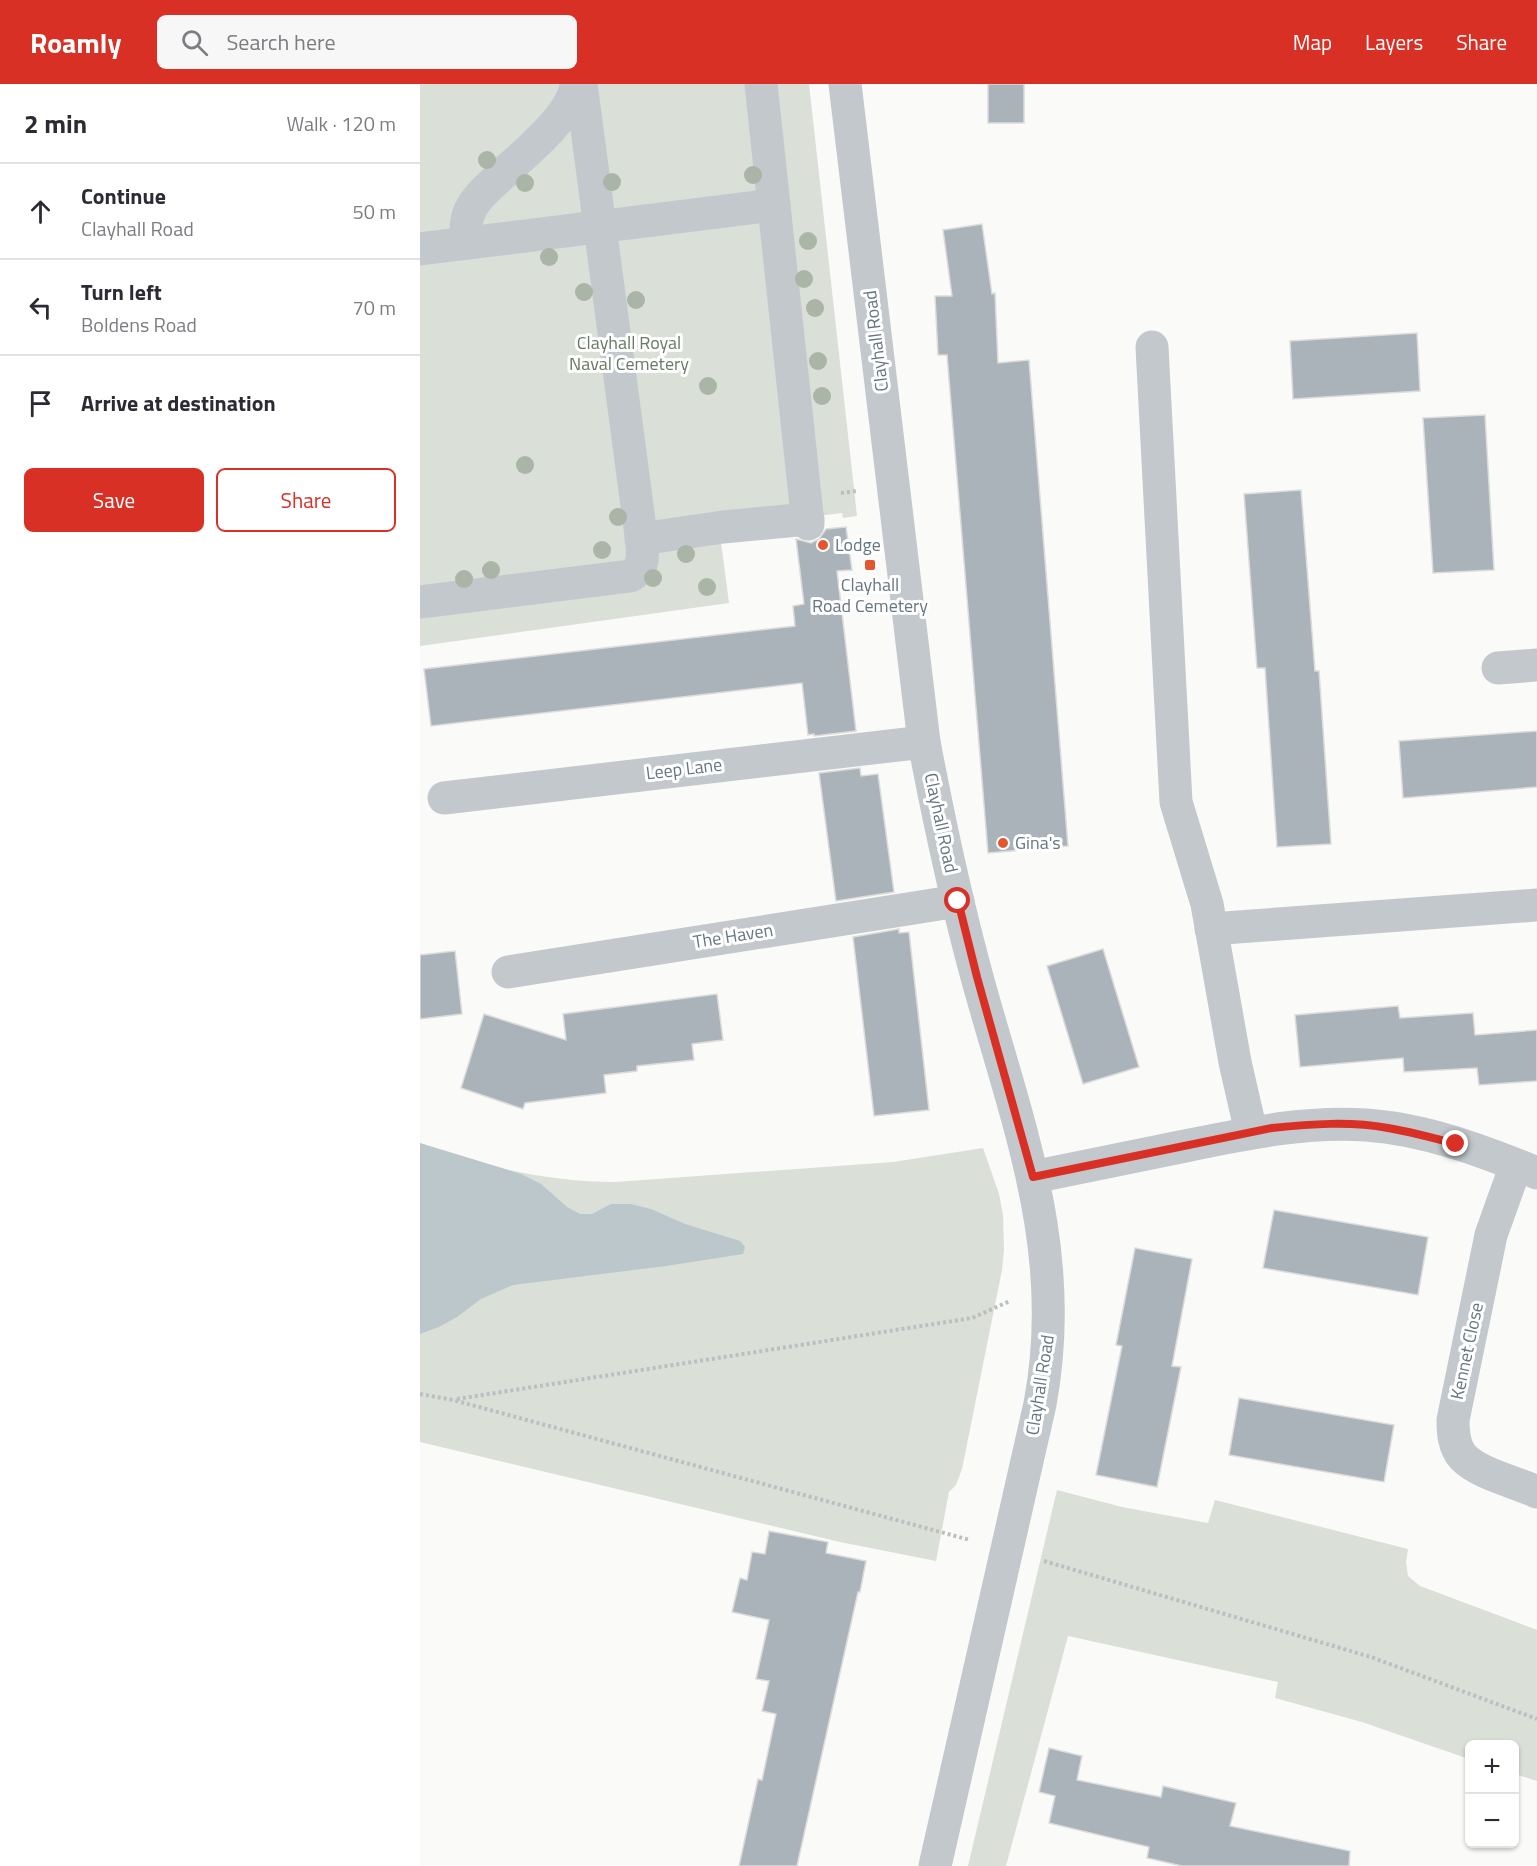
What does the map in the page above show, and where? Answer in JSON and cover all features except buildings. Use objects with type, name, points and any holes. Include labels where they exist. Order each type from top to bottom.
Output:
[{"type":"street","points":[[467,243],[466,220],[471,208],[484,191],[557,122],[573,98],[576,84]]},
{"type":"street","points":[[420,602],[630,576],[639,571],[641,567],[643,556],[641,539],[582,84]]},
{"type":"street","points":[[641,539],[807,513],[761,84]]},
{"type":"street","name":"Clayhall Road","points":[[845,84],[924,742],[958,901],[977,977],[1033,1177],[1049,1283],[1050,1333],[1046,1376],[935,1866]]},
{"type":"street","points":[[420,249],[774,205]]},
{"type":"street","points":[[1152,347],[1176,802],[1201,881],[1235,1062],[1251,1132]]},
{"type":"street","points":[[1498,668],[1537,665]]},
{"type":"street","name":"Leep Lane","points":[[444,798],[924,742]]},
{"type":"street","name":"The Haven","points":[[508,972],[958,901]]},
{"type":"street","points":[[1211,929],[1537,905]]},
{"type":"street","points":[[1033,1177],[1251,1132],[1328,1124],[1387,1128],[1456,1144],[1527,1169]]},
{"type":"street","name":"Kennet Close","points":[[1527,1169],[1491,1235],[1453,1420],[1453,1434],[1462,1457],[1472,1464],[1537,1492]]},
{"type":"path","points":[[807,513],[893,486]]},
{"type":"path","points":[[453,1400],[972,1318],[1049,1283]]},
{"type":"path","points":[[420,1394],[453,1400],[1006,1551],[1371,1657],[1537,1719]]},
{"type":"green space","name":"Clayhall Royal Naval Cemetery","points":[[420,84],[809,84],[857,516],[843,518],[842,513],[818,516],[821,536],[812,538],[811,532],[721,542],[729,603],[420,646]]},
{"type":"green space","points":[[420,1143],[443,1152],[516,1172],[565,1179],[615,1182],[893,1162],[983,1148],[999,1194],[1003,1215],[1002,1270],[962,1469],[956,1485],[949,1492],[936,1561],[840,1542],[420,1442]]},
{"type":"green space","points":[[1057,1490],[1122,1507],[1208,1523],[1215,1500],[1408,1549],[1406,1562],[1408,1576],[1420,1586],[1537,1630],[1537,1781],[1519,1775],[1519,1740],[1465,1740],[1465,1758],[1362,1722],[1275,1698],[1278,1682],[1068,1636],[1006,1866],[968,1866]]},
{"type":"shaded area","points":[[420,1143],[521,1174],[541,1184],[567,1207],[580,1214],[592,1214],[611,1204],[631,1204],[740,1241],[745,1247],[743,1254],[513,1285],[481,1299],[439,1327],[420,1334]]},
{"type":"place","name":"Lodge","points":[[823,545]]},
{"type":"place","name":"Clayhall Road Cemetery","points":[[870,565]]},
{"type":"place","name":"Gina's","points":[[1003,843]]},
{"type":"route","points":[[958,901],[1033,1177],[1272,1128],[1295,1126],[1368,1125],[1409,1132],[1456,1144]]}]
